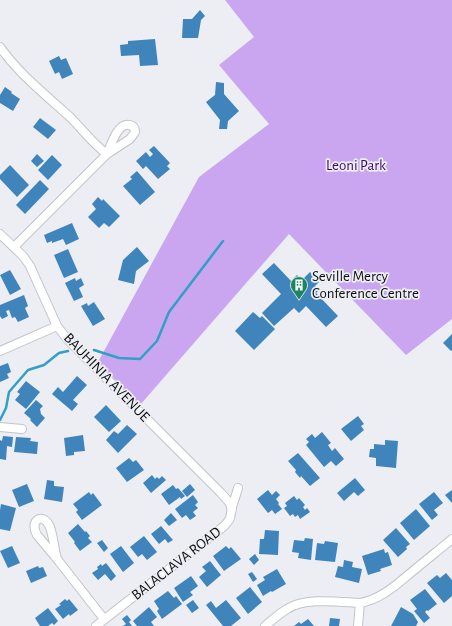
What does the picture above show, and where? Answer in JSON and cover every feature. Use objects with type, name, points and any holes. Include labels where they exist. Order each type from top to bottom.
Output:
[{"type":"street","points":[[0,47],[19,70],[71,118],[87,137],[108,154],[14,247]]},
{"type":"street","name":"BAUHINIA AVENUE","points":[[0,234],[23,256],[30,266],[56,326],[221,492],[229,502],[232,509]]},
{"type":"street","points":[[0,351],[56,326]]},
{"type":"street","points":[[0,427],[22,429]]},
{"type":"street","name":"BALACLAVA ROAD","points":[[96,626],[223,527],[232,515],[232,509],[238,488]]},
{"type":"street","points":[[265,626],[287,608],[303,602],[360,602],[377,598],[452,539]]},
{"type":"street","points":[[57,559],[104,619]]},
{"type":"street","points":[[358,626],[360,602]]},
{"type":"green space","name":"Leoni Park","points":[[225,0],[452,0],[452,319],[406,355],[289,234],[140,405],[98,362],[199,177],[269,124],[219,65],[254,37]]},
{"type":"building","points":[[200,10],[205,16],[201,20],[198,38],[182,38],[183,19],[192,19]]},
{"type":"building","points":[[155,39],[158,65],[140,66],[139,55],[121,56],[120,45],[128,44],[128,41]]},
{"type":"building","points":[[59,56],[61,60],[66,58],[73,74],[62,79],[59,72],[55,74],[49,61]]},
{"type":"building","points":[[216,82],[224,83],[224,94],[239,111],[228,121],[227,129],[219,129],[220,120],[206,102],[215,95]]},
{"type":"building","points":[[5,87],[20,99],[13,111],[0,103],[0,95]]},
{"type":"building","points":[[40,118],[56,130],[48,139],[33,127]]},
{"type":"building","points":[[154,146],[170,163],[167,166],[170,169],[158,179],[146,166],[143,169],[136,161],[146,152],[150,157],[153,154],[149,150]]},
{"type":"building","points":[[37,154],[44,161],[37,167],[31,161]]},
{"type":"building","points":[[52,155],[62,165],[48,180],[38,170]]},
{"type":"building","points":[[10,165],[29,185],[17,197],[0,179],[0,175]]},
{"type":"building","points":[[137,171],[155,192],[140,205],[123,186],[132,179],[130,177]]},
{"type":"building","points":[[40,180],[49,189],[25,214],[16,205]]},
{"type":"building","points":[[98,197],[102,201],[103,199],[120,216],[109,227],[104,223],[99,228],[88,217],[96,209],[92,204]]},
{"type":"building","points":[[72,223],[79,239],[66,245],[63,239],[52,243],[52,241],[47,243],[44,235]]},
{"type":"building","points":[[137,247],[149,261],[136,271],[134,284],[118,280],[123,260]]},
{"type":"building","points":[[68,249],[78,272],[64,278],[54,255]]},
{"type":"building","name":"Seville Mercy Conference Centre","points":[[274,263],[291,281],[297,275],[302,280],[310,272],[319,282],[315,286],[319,290],[316,293],[338,316],[326,327],[306,306],[299,313],[294,308],[274,326],[262,313],[281,294],[262,274]]},
{"type":"building","points":[[10,270],[21,289],[10,295],[0,275]]},
{"type":"building","points":[[75,278],[76,281],[81,278],[84,285],[79,288],[83,297],[74,301],[65,283]]},
{"type":"building","points":[[24,295],[28,306],[25,308],[29,317],[18,322],[15,317],[12,318],[9,310],[6,311],[8,316],[2,319],[0,316],[0,305]]},
{"type":"building","points":[[94,302],[105,319],[93,326],[81,306],[87,303],[88,306]]},
{"type":"building","points":[[253,312],[260,318],[262,316],[275,329],[254,350],[235,331]]},
{"type":"building","points":[[452,334],[452,350],[451,351],[443,343]]},
{"type":"building","points":[[8,363],[11,372],[7,374],[9,378],[0,382],[0,366]]},
{"type":"building","points":[[77,376],[87,385],[73,400],[78,404],[72,411],[52,394],[58,387],[63,392]]},
{"type":"building","points":[[26,381],[40,392],[26,409],[15,400],[20,394],[17,392]]},
{"type":"building","points":[[36,400],[43,406],[40,409],[41,414],[45,418],[37,427],[24,413]]},
{"type":"building","points":[[106,405],[121,421],[109,432],[94,417]]},
{"type":"building","points":[[358,416],[364,424],[361,426],[364,430],[351,441],[341,429]]},
{"type":"building","points":[[127,425],[137,434],[118,453],[106,440],[114,431],[118,434]]},
{"type":"building","points":[[322,432],[331,443],[328,445],[332,451],[335,448],[344,459],[336,466],[331,461],[324,467],[306,445],[309,442],[306,439],[312,434],[315,438]]},
{"type":"building","points":[[83,435],[85,451],[74,452],[74,455],[66,456],[64,438]]},
{"type":"building","points":[[3,436],[13,437],[12,447],[7,446],[6,460],[0,459],[0,440],[2,441]]},
{"type":"building","points":[[16,437],[31,438],[30,441],[38,442],[37,454],[14,452]]},
{"type":"building","points":[[385,440],[398,441],[396,468],[376,466],[376,458],[369,457],[370,449],[374,449],[374,444],[385,445]]},
{"type":"building","points":[[298,453],[320,478],[310,486],[301,476],[300,478],[295,472],[296,470],[288,461]]},
{"type":"building","points":[[129,458],[133,462],[136,460],[144,470],[127,482],[116,468]]},
{"type":"building","points":[[152,475],[155,479],[157,477],[159,479],[162,476],[166,480],[151,493],[143,483]]},
{"type":"building","points":[[355,478],[365,490],[358,496],[354,492],[344,501],[337,493]]},
{"type":"building","points":[[47,480],[54,481],[54,486],[64,487],[62,502],[44,499]]},
{"type":"building","points":[[27,484],[34,501],[19,507],[12,490]]},
{"type":"building","points":[[190,484],[195,490],[187,497],[182,491]]},
{"type":"building","points":[[173,485],[185,496],[181,499],[180,497],[169,505],[161,494]]},
{"type":"building","points":[[268,490],[272,495],[276,491],[280,495],[276,499],[282,509],[275,514],[272,510],[268,513],[257,499]]},
{"type":"building","points":[[452,490],[452,503],[445,495]]},
{"type":"building","points":[[89,492],[91,495],[93,493],[102,505],[82,520],[76,512],[78,510],[73,504]]},
{"type":"building","points":[[434,492],[443,503],[434,510],[438,515],[432,520],[419,504]]},
{"type":"building","points":[[193,495],[198,502],[195,505],[198,508],[193,512],[196,516],[190,520],[186,515],[182,518],[175,509]]},
{"type":"building","points":[[294,496],[297,500],[299,498],[305,505],[303,507],[305,510],[307,508],[310,512],[300,519],[298,515],[295,517],[293,514],[290,516],[284,508],[287,506],[285,503]]},
{"type":"building","points":[[1,504],[16,508],[10,531],[0,529]]},
{"type":"building","points":[[416,509],[430,526],[414,540],[400,523]]},
{"type":"building","points":[[171,513],[177,520],[169,526],[164,520]]},
{"type":"building","points":[[78,524],[90,536],[88,538],[92,542],[80,551],[68,533]]},
{"type":"building","points":[[161,526],[173,540],[168,543],[165,539],[159,544],[151,534]]},
{"type":"building","points":[[396,528],[410,544],[398,557],[383,540]]},
{"type":"building","points":[[265,530],[279,531],[278,555],[259,554],[260,539],[264,539]]},
{"type":"building","points":[[144,536],[157,552],[147,560],[142,554],[138,557],[130,547]]},
{"type":"building","points":[[305,538],[313,539],[311,560],[298,558],[299,553],[292,552],[294,540],[304,541]]},
{"type":"building","points":[[102,540],[108,548],[104,552],[97,543]]},
{"type":"building","points":[[325,541],[338,543],[335,562],[315,560],[317,543],[324,544]]},
{"type":"building","points":[[12,546],[20,563],[8,568],[0,551]]},
{"type":"building","points":[[121,546],[134,563],[123,572],[110,554]]},
{"type":"building","points":[[226,546],[229,549],[231,547],[241,559],[224,571],[213,556]]},
{"type":"building","points":[[384,549],[385,553],[388,552],[392,565],[380,569],[381,571],[368,575],[362,556]]},
{"type":"building","points":[[255,554],[259,560],[254,565],[249,559]]},
{"type":"building","points":[[344,560],[353,562],[352,567],[362,569],[359,583],[335,577],[338,566],[343,567]]},
{"type":"building","points":[[210,561],[221,575],[207,587],[199,577],[206,571],[202,567]]},
{"type":"building","points":[[106,563],[116,576],[111,581],[105,574],[98,580],[92,573],[98,569],[97,567],[101,564],[102,566]]},
{"type":"building","points":[[38,566],[39,568],[43,567],[47,576],[31,583],[26,571]]},
{"type":"building","points":[[277,569],[286,584],[263,596],[257,585],[265,580],[263,577]]},
{"type":"building","points":[[252,572],[257,579],[253,582],[248,574]]},
{"type":"building","points":[[446,573],[452,580],[452,596],[444,603],[427,583],[437,575],[440,578]]},
{"type":"building","points":[[191,576],[198,586],[190,592],[193,595],[183,602],[174,588]]},
{"type":"building","points":[[250,587],[262,602],[248,614],[236,598]]},
{"type":"building","points":[[425,589],[437,604],[425,612],[430,618],[424,623],[414,611],[417,609],[410,600]]},
{"type":"building","points":[[168,591],[174,598],[176,596],[182,604],[162,619],[157,611],[159,609],[154,601]]},
{"type":"building","points":[[65,599],[67,601],[69,599],[78,610],[70,616],[69,614],[63,619],[55,609],[61,605],[59,604]]},
{"type":"building","points":[[193,600],[199,608],[192,613],[186,605]]},
{"type":"building","points":[[226,600],[241,618],[231,626],[223,626],[206,605],[211,601],[216,608]]},
{"type":"building","points":[[149,607],[157,617],[151,622],[154,626],[137,626],[133,621]]},
{"type":"building","points":[[401,607],[413,614],[418,622],[416,626],[391,626]]},
{"type":"building","points":[[48,608],[58,621],[54,625],[52,623],[48,626],[40,626],[35,618]]},
{"type":"building","points":[[127,615],[131,620],[129,622],[132,626],[123,626],[126,624],[122,619]]},
{"type":"building","points":[[330,618],[340,619],[339,626],[329,626]]},
{"type":"building","points":[[308,619],[314,626],[294,626],[299,622],[301,624]]},
{"type":"waterway","points":[[94,350],[119,358],[140,359],[157,341],[169,312],[223,241]]},
{"type":"waterway","points":[[0,420],[6,408],[9,392],[28,370],[44,365],[59,353],[68,351]]},
{"type":"place","name":"Seville Mercy Conference Centre","points":[[299,300]]}]
